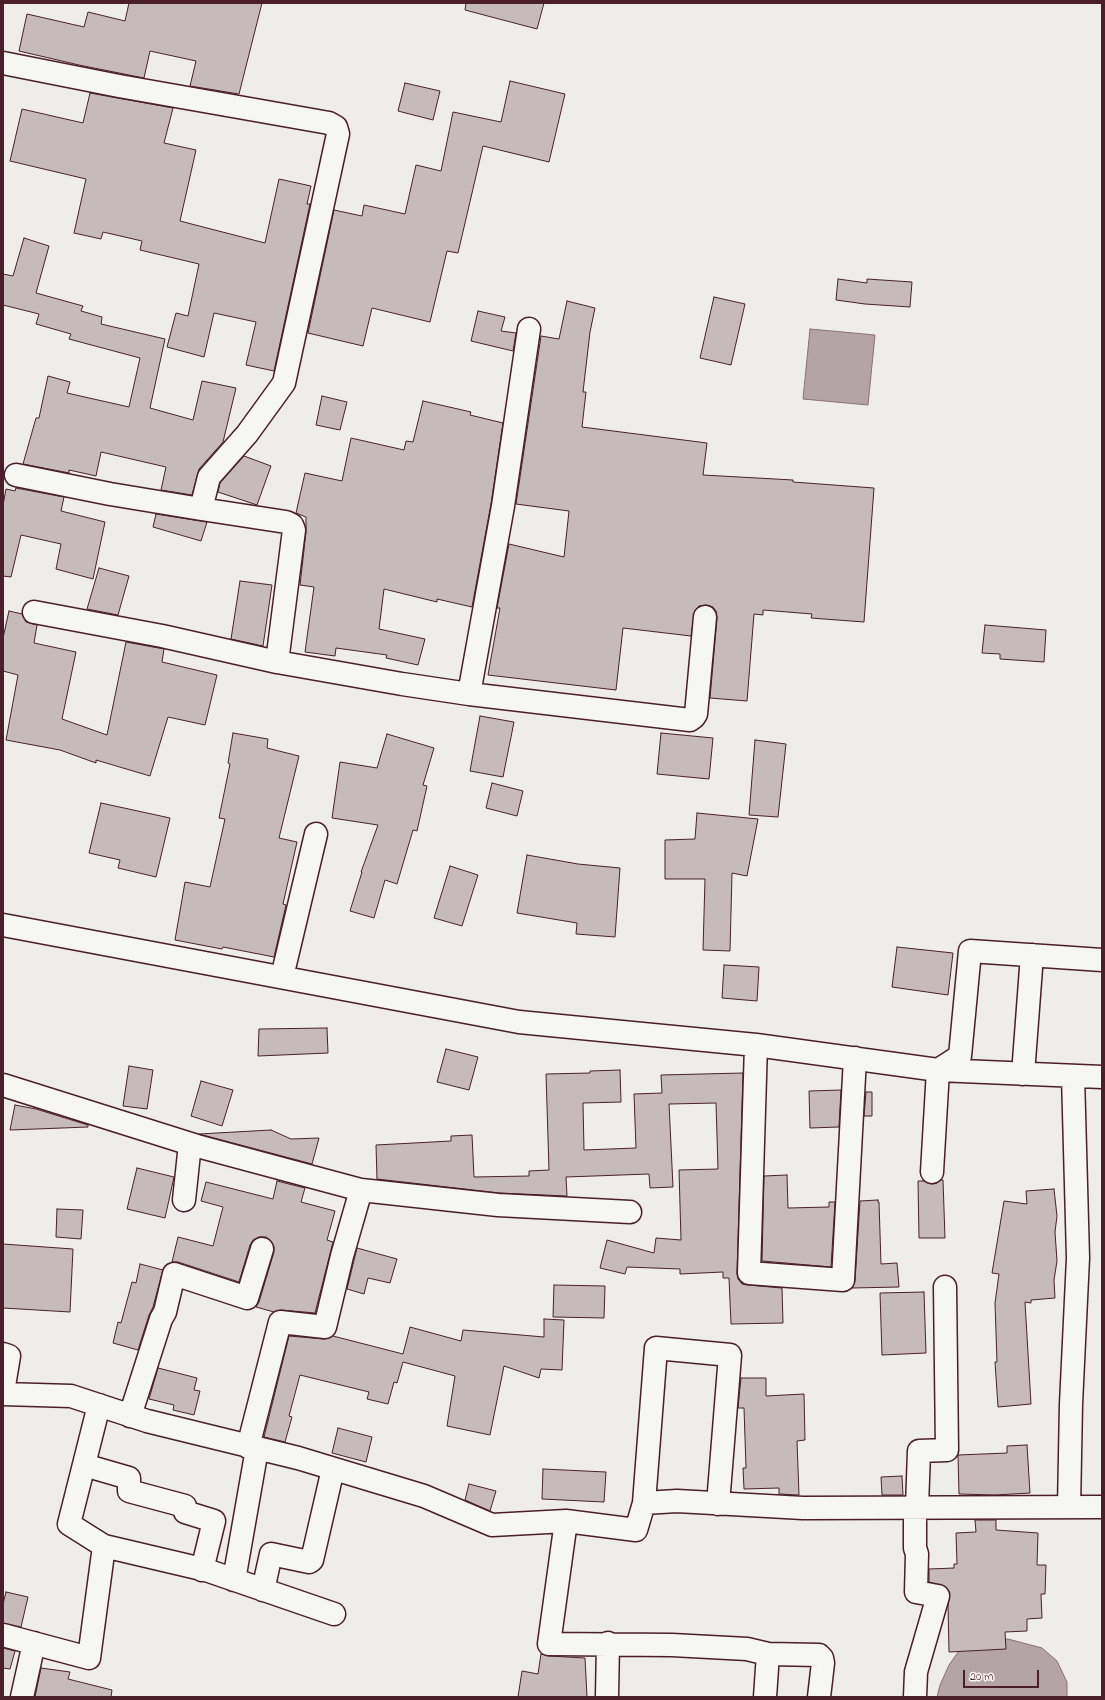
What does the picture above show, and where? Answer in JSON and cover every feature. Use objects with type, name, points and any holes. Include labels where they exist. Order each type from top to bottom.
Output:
[{"type":"street","points":[[3,63],[119,86],[329,123],[336,127],[338,134],[284,383],[247,434],[209,477],[201,509]]},
{"type":"street","points":[[469,694],[503,506],[529,329]]},
{"type":"street","points":[[16,475],[110,494],[286,522],[292,525],[294,530],[277,662]]},
{"type":"street","points":[[34,612],[162,636],[277,662],[469,694],[690,720],[696,714],[705,617]]},
{"type":"street","points":[[282,977],[316,834]]},
{"type":"street","points":[[3,925],[519,1022],[756,1045],[938,1070],[1102,1078]]},
{"type":"street","points":[[938,1070],[960,1056],[970,951],[1102,960]]},
{"type":"street","points":[[1023,1074],[1032,955]]},
{"type":"street","points":[[756,1045],[749,1273],[843,1280],[855,1058]]},
{"type":"street","points":[[932,1172],[938,1070]]},
{"type":"street","points":[[1069,1507],[1071,1404],[1078,1258],[1073,1076]]},
{"type":"street","points":[[3,1085],[190,1144],[361,1190],[498,1205],[630,1212]]},
{"type":"street","points":[[184,1200],[190,1144]]},
{"type":"street","points":[[234,1580],[253,1448],[280,1322],[325,1327],[342,1256],[361,1190]]},
{"type":"street","points":[[130,1416],[161,1319],[165,1312],[174,1274],[247,1298],[262,1249]]},
{"type":"street","points":[[915,1697],[916,1672],[938,1596],[916,1592],[917,1554],[915,1548],[919,1452],[947,1450],[945,1287]]},
{"type":"street","points":[[3,1354],[9,1356],[3,1393],[71,1396],[130,1416],[253,1448],[298,1458],[424,1496],[492,1525],[566,1521],[636,1530],[644,1503],[656,1348],[730,1355],[718,1504]]},
{"type":"street","points":[[99,1406],[69,1524],[104,1546],[202,1570],[334,1614]]},
{"type":"street","points":[[84,1466],[129,1478],[129,1491],[185,1506],[185,1512],[214,1521],[202,1570]]},
{"type":"street","points":[[263,1590],[271,1554],[308,1562],[312,1560],[333,1469]]},
{"type":"street","points":[[644,1503],[677,1502],[803,1508],[1102,1507]]},
{"type":"street","points":[[566,1521],[549,1644],[672,1645],[747,1649],[768,1654],[818,1655],[822,1658],[823,1664],[819,1697]]},
{"type":"street","points":[[3,1635],[90,1658],[104,1546]]},
{"type":"street","points":[[22,1697],[34,1643]]},
{"type":"street","points":[[607,1697],[608,1644]]},
{"type":"street","points":[[765,1697],[768,1654]]},
{"type":"shaded area","points":[[810,329],[875,335],[868,405],[803,399]]},
{"type":"shaded area","points":[[978,1639],[1008,1639],[1042,1648],[1057,1661],[1067,1682],[1067,1697],[937,1697],[940,1685],[949,1665],[961,1648]]},
{"type":"building","points":[[129,3],[262,3],[239,94],[190,86],[196,61],[150,51],[144,78],[19,51],[27,14],[84,27],[88,12],[125,21]]},
{"type":"building","points":[[466,3],[544,3],[537,29],[465,10]]},
{"type":"building","points":[[510,81],[565,94],[549,162],[483,146],[458,253],[447,251],[430,322],[372,308],[363,346],[308,333],[334,210],[362,216],[364,205],[405,214],[416,165],[441,171],[453,112],[501,122]]},
{"type":"building","points":[[405,83],[440,91],[433,120],[398,111]]},
{"type":"building","points":[[90,93],[173,108],[164,143],[196,150],[180,221],[265,243],[279,179],[311,186],[307,204],[310,204],[274,371],[246,365],[256,322],[214,313],[204,357],[167,347],[176,313],[188,316],[199,264],[140,250],[142,241],[103,232],[101,239],[74,233],[86,179],[10,161],[22,109],[83,123]]},
{"type":"building","points":[[24,238],[49,246],[36,293],[83,306],[81,311],[102,317],[101,324],[165,339],[150,408],[193,420],[202,381],[236,388],[223,442],[199,469],[192,495],[161,490],[166,467],[101,452],[96,476],[69,470],[69,473],[23,464],[36,418],[39,418],[48,376],[70,382],[67,393],[129,407],[140,358],[69,339],[71,334],[36,324],[39,314],[3,305],[3,274],[13,276]]},
{"type":"building","points":[[838,279],[867,283],[867,279],[912,282],[910,307],[865,304],[836,300]]},
{"type":"building","points":[[714,297],[745,304],[731,365],[700,358]]},
{"type":"building","points":[[567,301],[595,308],[590,332],[583,392],[586,392],[582,427],[707,443],[703,475],[793,480],[793,482],[874,488],[864,622],[811,618],[812,614],[763,610],[763,615],[754,614],[747,701],[710,698],[717,618],[716,611],[713,607],[707,605],[699,606],[695,610],[691,636],[623,628],[616,690],[488,675],[500,608],[497,608],[509,544],[564,557],[569,511],[516,504],[541,336],[559,339]]},
{"type":"building","points":[[478,311],[505,317],[501,331],[516,333],[513,351],[471,341]]},
{"type":"building","points":[[322,396],[347,402],[340,430],[316,425]]},
{"type":"building","points":[[423,401],[471,412],[470,415],[503,423],[491,504],[472,607],[437,599],[437,602],[384,589],[379,629],[425,639],[418,665],[386,658],[387,655],[336,648],[335,656],[305,652],[314,587],[300,585],[306,532],[306,517],[296,513],[305,473],[342,481],[351,438],[404,450],[406,441],[413,442]]},
{"type":"building","points":[[244,456],[271,466],[257,505],[218,492],[220,483]]},
{"type":"building","points":[[16,488],[64,497],[61,511],[105,522],[93,579],[56,569],[61,544],[21,535],[11,577],[3,576],[3,505],[6,489],[15,491]]},
{"type":"building","points":[[156,514],[207,522],[201,541],[153,527]]},
{"type":"building","points":[[99,568],[129,576],[118,615],[87,609]]},
{"type":"building","points":[[240,581],[272,585],[263,646],[231,639]]},
{"type":"building","points":[[9,611],[22,614],[26,622],[37,625],[34,643],[76,652],[62,719],[107,735],[126,642],[164,649],[162,662],[217,675],[205,725],[168,717],[150,776],[96,760],[96,763],[60,750],[6,740],[18,675],[3,671],[3,638]]},
{"type":"building","points":[[985,625],[1046,630],[1044,662],[1000,659],[1000,654],[982,653]]},
{"type":"building","points":[[480,716],[514,722],[503,777],[470,771]]},
{"type":"building","points":[[233,733],[268,739],[267,748],[299,756],[279,838],[297,842],[283,904],[286,905],[274,957],[223,947],[222,949],[175,940],[185,882],[210,887],[225,819],[219,818],[230,764],[228,763]]},
{"type":"building","points":[[661,733],[713,738],[709,779],[657,774]]},
{"type":"building","points":[[387,734],[434,748],[423,785],[427,786],[417,831],[413,830],[397,884],[385,880],[374,918],[350,911],[361,872],[378,825],[332,818],[340,762],[377,768]]},
{"type":"building","points":[[755,740],[786,744],[778,817],[749,815]]},
{"type":"building","points":[[492,783],[523,791],[517,816],[486,808]]},
{"type":"building","points":[[101,803],[170,818],[156,877],[118,868],[120,860],[89,853]]},
{"type":"building","points":[[697,813],[758,819],[747,876],[732,873],[730,951],[703,950],[705,879],[665,879],[665,840],[695,839]]},
{"type":"building","points":[[527,855],[578,864],[620,868],[615,937],[576,934],[577,923],[517,913]]},
{"type":"building","points":[[450,866],[478,875],[462,926],[434,918]]},
{"type":"building","points":[[897,947],[953,953],[948,995],[892,987]]},
{"type":"building","points":[[724,965],[759,967],[757,1001],[722,998]]},
{"type":"building","points":[[327,1028],[328,1053],[258,1056],[259,1029]]},
{"type":"building","points":[[446,1049],[478,1057],[469,1090],[437,1082]]},
{"type":"building","points":[[129,1066],[153,1070],[147,1109],[123,1106]]},
{"type":"building","points":[[620,1070],[621,1102],[583,1103],[584,1150],[636,1148],[634,1094],[662,1093],[661,1075],[743,1073],[737,1273],[738,1279],[742,1284],[782,1288],[783,1323],[731,1324],[729,1278],[723,1278],[723,1272],[680,1274],[680,1269],[627,1267],[625,1274],[600,1268],[607,1240],[654,1253],[656,1238],[681,1240],[679,1170],[718,1169],[716,1103],[669,1104],[673,1187],[650,1188],[649,1174],[566,1177],[567,1196],[499,1193],[377,1179],[376,1145],[451,1141],[451,1136],[472,1135],[474,1177],[529,1176],[529,1171],[549,1170],[546,1074],[590,1073],[590,1071]]},
{"type":"building","points":[[201,1081],[233,1090],[222,1126],[191,1116]]},
{"type":"building","points":[[841,1090],[839,1127],[810,1128],[809,1091]]},
{"type":"building","points":[[866,1092],[872,1092],[872,1116],[864,1116]]},
{"type":"building","points":[[15,1105],[36,1109],[88,1125],[88,1127],[10,1130]]},
{"type":"building","points":[[271,1130],[291,1139],[319,1138],[312,1164],[199,1134]]},
{"type":"building","points":[[137,1168],[174,1177],[165,1218],[127,1209]]},
{"type":"building","points":[[787,1175],[788,1208],[829,1207],[829,1202],[835,1202],[831,1267],[762,1261],[764,1176]]},
{"type":"building","points":[[943,1180],[945,1238],[919,1238],[918,1181],[924,1181],[932,1184]]},
{"type":"building","points":[[277,1181],[305,1188],[301,1202],[335,1211],[327,1240],[333,1242],[315,1313],[281,1310],[274,1312],[256,1307],[259,1302],[274,1252],[274,1247],[271,1241],[266,1237],[259,1237],[253,1240],[250,1245],[239,1282],[178,1262],[172,1262],[178,1237],[213,1246],[223,1207],[201,1201],[206,1182],[273,1199]]},
{"type":"building","points":[[1054,1189],[1057,1216],[1055,1232],[1057,1261],[1054,1280],[1055,1298],[1031,1300],[1031,1303],[1025,1302],[1031,1404],[998,1407],[995,1362],[997,1362],[995,1303],[999,1274],[992,1273],[1004,1201],[1027,1204],[1026,1191]]},
{"type":"building","points":[[878,1200],[881,1264],[897,1263],[899,1287],[852,1288],[855,1281],[860,1201]]},
{"type":"building","points":[[57,1209],[83,1210],[81,1239],[56,1237]]},
{"type":"building","points":[[3,1244],[73,1249],[70,1312],[3,1308]]},
{"type":"building","points":[[357,1248],[397,1259],[390,1283],[368,1278],[364,1294],[347,1289]]},
{"type":"building","points":[[140,1264],[163,1270],[153,1307],[138,1350],[113,1343],[118,1322],[121,1323],[132,1282],[136,1283]]},
{"type":"building","points":[[554,1285],[605,1286],[604,1318],[553,1317]]},
{"type":"building","points":[[924,1292],[926,1353],[882,1355],[880,1293]]},
{"type":"building","points":[[544,1319],[564,1320],[562,1370],[541,1369],[539,1378],[504,1366],[490,1435],[447,1426],[455,1376],[403,1362],[397,1383],[394,1382],[388,1404],[367,1399],[369,1392],[300,1375],[289,1416],[292,1417],[285,1442],[264,1437],[289,1336],[324,1339],[333,1336],[403,1354],[410,1327],[461,1341],[463,1330],[544,1337]]},
{"type":"building","points":[[158,1368],[197,1378],[194,1390],[200,1391],[194,1415],[173,1410],[174,1405],[149,1399]]},
{"type":"building","points":[[741,1378],[766,1378],[766,1396],[804,1394],[805,1440],[797,1441],[799,1495],[779,1494],[779,1488],[744,1489],[743,1468],[746,1468],[744,1408],[738,1408]]},
{"type":"building","points":[[338,1428],[372,1437],[366,1462],[332,1453]]},
{"type":"building","points":[[1027,1445],[1030,1493],[995,1495],[959,1494],[958,1455],[1007,1453],[1007,1446]]},
{"type":"building","points":[[543,1469],[606,1472],[604,1502],[542,1499]]},
{"type":"building","points":[[902,1476],[903,1495],[882,1495],[881,1477]]},
{"type":"building","points":[[469,1484],[496,1491],[490,1511],[465,1500]]},
{"type":"building","points":[[975,1520],[996,1520],[996,1530],[1038,1533],[1037,1565],[1046,1565],[1045,1594],[1041,1594],[1042,1618],[1027,1619],[1027,1631],[1005,1632],[1006,1649],[949,1652],[948,1605],[950,1593],[946,1587],[929,1582],[929,1569],[954,1568],[954,1564],[957,1564],[956,1533],[976,1532]]},
{"type":"building","points":[[6,1592],[28,1597],[21,1627],[3,1623],[3,1604]]},
{"type":"building","points":[[3,1648],[15,1651],[10,1669],[3,1668]]},
{"type":"building","points":[[541,1654],[549,1656],[585,1658],[587,1697],[518,1697],[522,1671],[538,1674]]},
{"type":"building","points":[[41,1668],[70,1672],[68,1679],[112,1690],[111,1697],[35,1697]]}]
